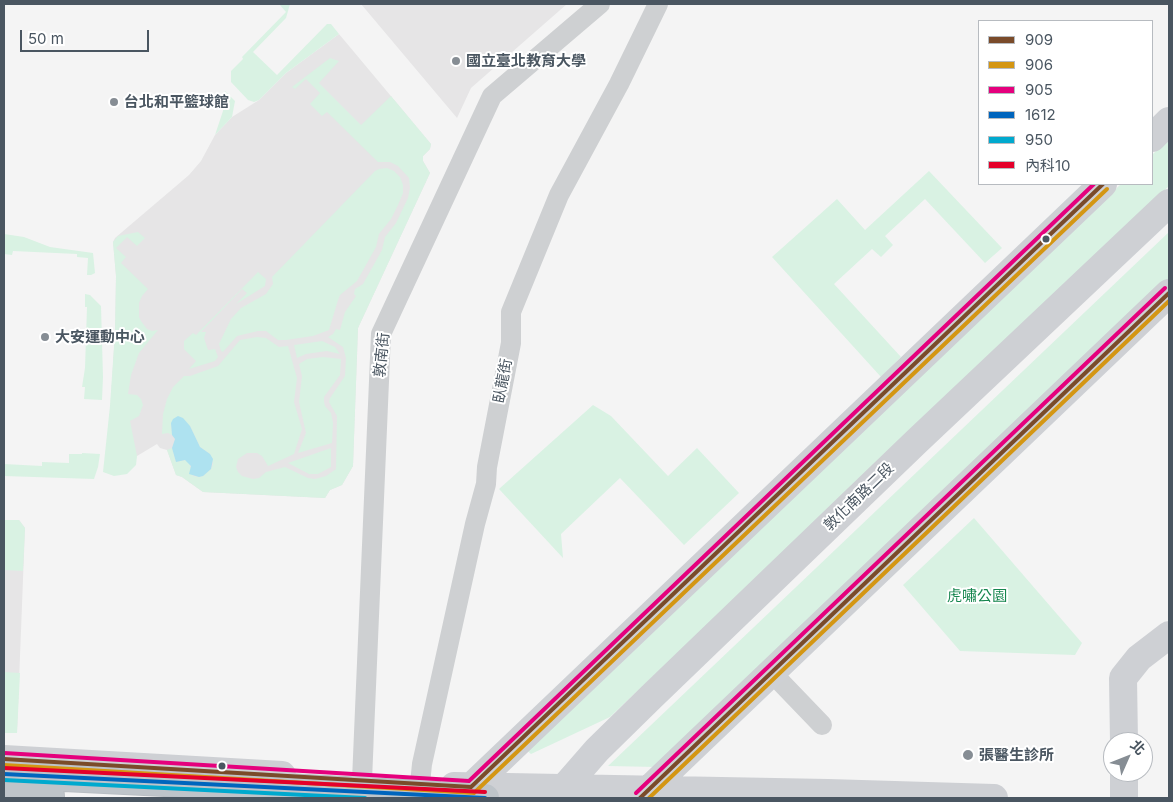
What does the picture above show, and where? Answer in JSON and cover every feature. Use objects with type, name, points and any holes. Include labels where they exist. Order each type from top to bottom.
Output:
[{"type":"highway","points":[[4,774],[478,792]]},
{"type":"highway","points":[[4,794],[115,798]]},
{"type":"main road","points":[[1153,137],[1169,121]]},
{"type":"main road","points":[[478,792],[1103,185]]},
{"type":"main road","name":"敦化南路二段","points":[[560,793],[597,750],[651,697],[917,441],[1169,203]]},
{"type":"main road","points":[[644,794],[1169,294]]},
{"type":"main road","points":[[1124,732],[1123,678],[1140,658],[1169,635]]},
{"type":"main road","points":[[4,759],[420,784],[478,792],[644,794],[818,793],[994,798]]},
{"type":"main road","points":[[1124,782],[1124,798]]},
{"type":"street","name":"敦南街","points":[[362,780],[382,334],[492,96],[600,4]]},
{"type":"street","name":"臥龍街","points":[[420,784],[422,764],[475,524],[486,484],[487,468],[511,343],[511,312],[559,195],[658,4]]},
{"type":"street","points":[[772,673],[822,725]]},
{"type":"shaded area","name":"國立臺北教育大學","points":[[361,4],[567,4],[471,88],[457,118]]},
{"type":"shaded area","points":[[339,34],[431,144],[430,149],[423,156],[423,161],[430,173],[358,328],[353,466],[342,485],[330,490],[325,498],[203,492],[182,477],[176,475],[167,450],[160,448],[157,444],[137,456],[107,460],[115,332],[116,276],[113,242],[115,238],[189,175],[201,161],[215,135],[232,117],[259,100],[286,73]]},
{"type":"shaded area","points":[[4,520],[19,520],[25,528],[17,733],[4,733]]},
{"type":"green space","points":[[279,4],[290,4],[286,18],[253,52],[277,75],[327,24],[331,24],[339,34],[286,73],[259,100],[254,102],[248,100],[231,82],[231,71],[243,59],[242,57],[286,12]]},
{"type":"green space","points":[[330,58],[339,61],[319,83],[361,125],[391,96],[431,144],[430,149],[423,156],[423,161],[430,173],[358,328],[353,466],[342,485],[330,490],[325,498],[203,492],[182,477],[176,475],[167,450],[172,448],[176,462],[185,460],[189,462],[193,476],[199,477],[211,469],[213,464],[210,454],[200,447],[190,426],[171,423],[172,435],[168,433],[162,434],[163,414],[167,399],[173,387],[184,376],[190,376],[218,366],[240,340],[257,337],[266,338],[279,347],[288,346],[297,378],[294,402],[302,429],[294,454],[268,466],[262,456],[257,453],[247,453],[238,459],[236,467],[238,472],[242,476],[253,479],[259,478],[266,472],[285,467],[308,478],[315,479],[326,476],[336,469],[337,416],[329,402],[345,376],[346,358],[343,347],[328,337],[336,329],[340,330],[345,312],[356,296],[354,294],[355,289],[363,284],[382,250],[385,237],[396,223],[408,198],[410,188],[409,178],[398,166],[390,162],[378,162],[327,112],[322,116],[310,104],[320,93],[306,79],[295,89],[292,87]]},
{"type":"green space","points":[[225,91],[235,101],[232,117],[215,135],[223,111]]},
{"type":"green space","points":[[1169,138],[1169,186],[610,717],[531,754],[526,750],[1120,185],[1153,185],[1153,154]]},
{"type":"green space","points":[[387,168],[394,171],[400,177],[403,193],[391,219],[379,234],[376,247],[357,281],[340,295],[329,330],[313,336],[286,340],[278,340],[266,331],[258,331],[237,336],[223,352],[221,351],[219,344],[231,319],[241,308],[266,294],[273,284],[272,277],[375,171]]},
{"type":"green space","points":[[929,171],[1002,248],[985,263],[925,199],[885,236],[893,245],[881,257],[872,249],[834,284],[901,357],[881,377],[772,257],[837,199],[865,230]]},
{"type":"green space","points":[[138,232],[145,238],[137,246],[127,237],[116,248],[126,257],[121,263],[148,289],[139,303],[139,317],[141,321],[147,329],[152,331],[158,330],[139,353],[131,375],[128,394],[137,395],[143,405],[139,416],[130,421],[137,456],[136,465],[127,474],[114,476],[103,472],[115,332],[116,276],[113,242],[118,236]]},
{"type":"green space","points":[[1169,232],[1169,281],[656,767],[608,766]]},
{"type":"green space","points":[[4,234],[24,237],[50,247],[93,253],[95,273],[87,275],[88,258],[77,257],[77,254],[13,251],[12,255],[4,254]]},
{"type":"green space","points":[[258,272],[266,279],[265,286],[236,304],[247,293],[242,289],[201,332],[206,332],[204,338],[208,350],[215,349],[218,357],[215,361],[189,369],[196,361],[184,349],[184,341],[193,333],[196,335]]},
{"type":"green space","points":[[85,294],[90,295],[101,306],[102,400],[84,399],[85,387],[82,387],[85,368],[87,307],[85,307]]},
{"type":"green space","points":[[322,341],[335,347],[340,354],[327,351],[306,354],[297,358],[294,345]]},
{"type":"green space","points":[[323,357],[341,359],[340,375],[324,397],[325,406],[331,413],[333,423],[332,443],[298,453],[306,433],[299,402],[302,376],[299,364],[307,359]]},
{"type":"green space","points":[[593,405],[611,416],[668,476],[697,448],[739,493],[684,545],[620,478],[561,534],[563,558],[499,489]]},
{"type":"green space","points":[[331,448],[331,467],[318,474],[309,474],[288,463]]},
{"type":"green space","points":[[69,454],[100,454],[94,479],[4,476],[4,464],[42,466],[42,462],[69,463]]},
{"type":"green space","name":"虎嘯公園","points":[[974,518],[1082,643],[1075,655],[960,651],[903,585]]},
{"type":"green space","points":[[4,520],[19,520],[25,528],[23,571],[4,570]]},
{"type":"green space","points":[[4,672],[20,673],[17,733],[4,733]]},
{"type":"water","points":[[178,416],[183,418],[190,426],[200,447],[210,454],[213,459],[211,469],[203,476],[199,477],[189,474],[191,466],[185,460],[176,462],[172,448],[175,439],[172,435],[171,423]]},
{"type":"transit line","name":"905","points":[[4,753],[469,781],[1093,185]]},
{"type":"transit line","name":"909","points":[[4,759],[471,787],[1102,185]]},
{"type":"transit line","name":"906","points":[[4,765],[474,793],[1107,189]]},
{"type":"transit line","name":"905","points":[[636,793],[1165,288]]},
{"type":"transit line","name":"909","points":[[640,798],[1169,293]]},
{"type":"transit line","name":"906","points":[[649,798],[1169,301]]},
{"type":"transit line","name":"內科10","points":[[4,768],[485,792]]},
{"type":"transit line","name":"1612","points":[[4,774],[485,798]]},
{"type":"transit line","name":"950","points":[[4,780],[365,798]]},
{"type":"place","name":"國立臺北教育大學","points":[[456,61]]},
{"type":"place","name":"台北和平籃球館","points":[[114,102]]},
{"type":"place","name":"大安運動中心","points":[[45,337]]},
{"type":"place","name":"張醫生診所","points":[[968,755]]}]
